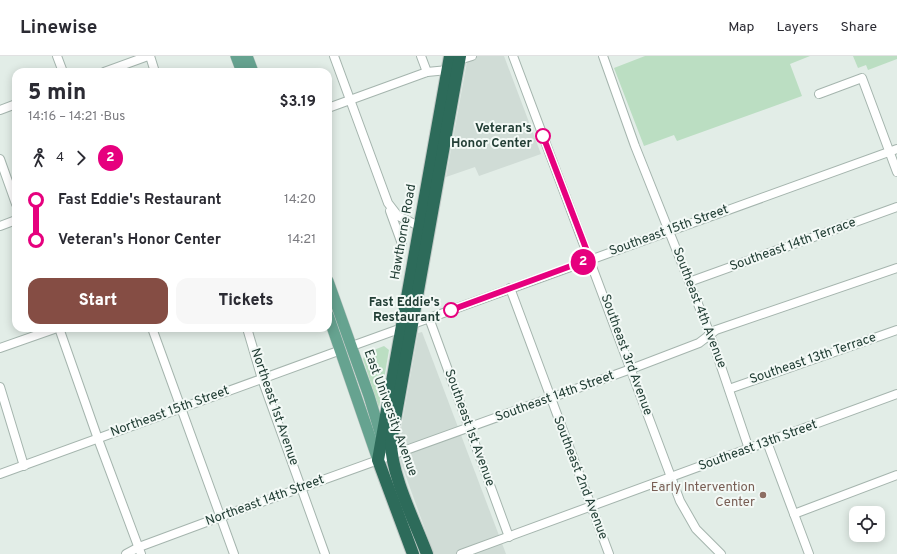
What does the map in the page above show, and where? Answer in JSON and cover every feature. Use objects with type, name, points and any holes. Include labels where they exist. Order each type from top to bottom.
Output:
[{"type":"highway","name":"Hawthorne Road","points":[[424,228],[448,70],[457,57]]},
{"type":"highway","name":"Hawthorne Road","points":[[378,460],[406,326],[457,57]]},
{"type":"highway","name":"Hawthorne Road","points":[[391,455],[406,326]]},
{"type":"highway","name":"East University Avenue","points":[[391,455],[427,554]]},
{"type":"highway","name":"East University Avenue","points":[[378,460],[413,554]]},
{"type":"main road","points":[[236,56],[240,68]]},
{"type":"main road","points":[[247,56],[252,68]]},
{"type":"main road","name":"East University Avenue","points":[[332,292],[352,346],[382,438],[391,455]]},
{"type":"main road","name":"East University Avenue","points":[[332,327],[378,460]]},
{"type":"main road","points":[[340,350],[352,346]]},
{"type":"street","points":[[57,56],[62,68]]},
{"type":"street","points":[[115,68],[149,56],[154,68]]},
{"type":"street","points":[[334,56],[402,244]]},
{"type":"street","points":[[421,56],[427,72]]},
{"type":"street","points":[[457,57],[472,56]]},
{"type":"street","name":"Southeast 3rd Avenue","points":[[513,56],[680,501],[696,529],[721,554]]},
{"type":"street","name":"Southeast 4th Avenue","points":[[603,56],[668,232],[673,239],[710,334],[749,449]]},
{"type":"street","points":[[332,107],[427,72],[448,70]]},
{"type":"street","points":[[819,94],[862,78],[893,150],[897,172]]},
{"type":"street","points":[[0,110],[12,106]]},
{"type":"street","name":"Southeast 15th Street","points":[[352,346],[893,150]]},
{"type":"street","points":[[0,159],[12,193]]},
{"type":"street","points":[[388,203],[398,216],[424,228]]},
{"type":"street","name":"Southeast 14th Terrace","points":[[689,282],[897,207]]},
{"type":"street","points":[[0,226],[12,222]]},
{"type":"street","name":"Southeast 14th Street","points":[[391,455],[699,343],[716,330],[897,268]]},
{"type":"street","name":"Southeast 2nd Avenue","points":[[510,288],[609,554]]},
{"type":"street","name":"Southeast 1st Avenue","points":[[429,318],[508,538]]},
{"type":"street","name":"Southeast 13th Terrace","points":[[729,388],[897,330]]},
{"type":"street","points":[[0,348],[46,332]]},
{"type":"street","points":[[59,332],[140,551],[126,554]]},
{"type":"street","points":[[154,332],[234,554]]},
{"type":"street","name":"Northeast 1st Avenue","points":[[248,332],[262,379],[325,554]]},
{"type":"street","name":"Northeast 15th Street","points":[[0,474],[340,350]]},
{"type":"street","points":[[0,387],[24,466]]},
{"type":"street","name":"Southeast 13th Street","points":[[461,554],[897,394]]},
{"type":"street","points":[[768,442],[809,554]]},
{"type":"street","name":"Northeast 14th Street","points":[[140,551],[220,517],[391,455]]},
{"type":"street","points":[[794,514],[897,475]]},
{"type":"shaded area","points":[[468,56],[504,56],[541,154],[479,176],[475,167],[446,177]]},
{"type":"shaded area","points":[[422,332],[506,554],[434,554],[401,463],[399,440],[418,333]]},
{"type":"green space","points":[[645,56],[810,56],[790,64],[802,96],[677,141],[674,135],[644,146],[614,68]]},
{"type":"green space","points":[[853,56],[897,56],[897,59],[868,70],[866,65],[858,68]]},
{"type":"green space","points":[[384,346],[389,350],[379,408],[363,359],[366,353]]},
{"type":"bus line","name":"2","points":[[451,310],[590,259],[543,136]]},
{"type":"place","name":"Veteran's Honor Center","points":[[543,136]]},
{"type":"place","name":"Fast Eddie's Restaurant","points":[[451,310]]},
{"type":"place","name":"Early Intervention Center","points":[[763,495]]}]
